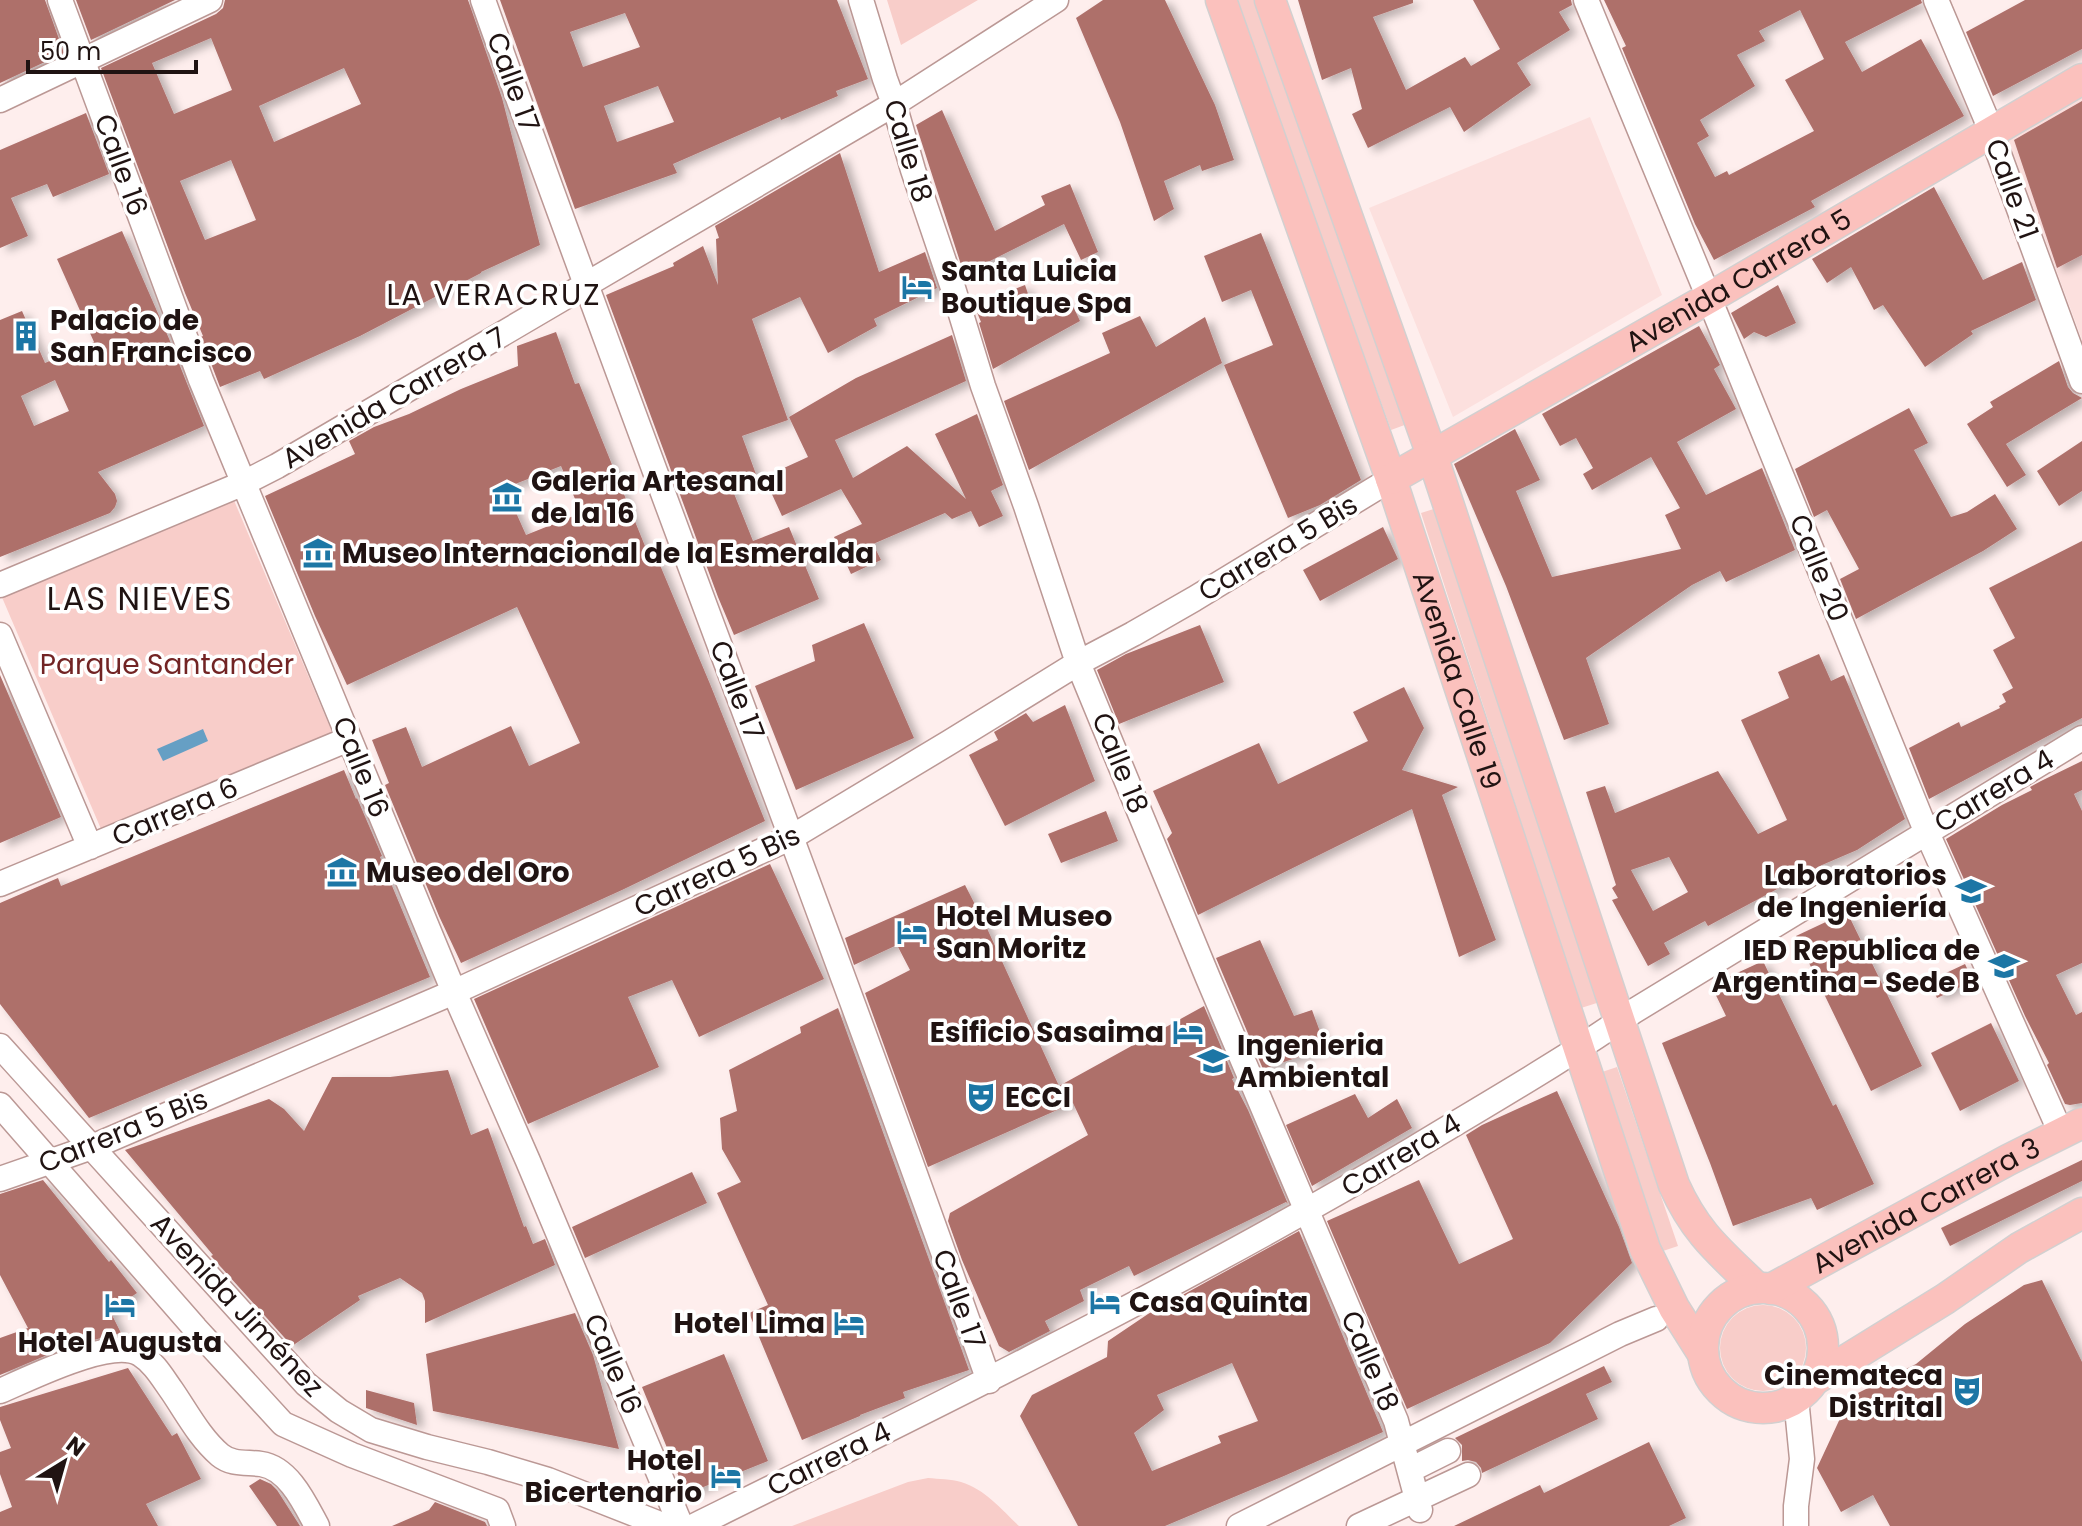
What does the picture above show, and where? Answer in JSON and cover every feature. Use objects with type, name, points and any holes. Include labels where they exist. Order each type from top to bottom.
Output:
[{"type":"main road","name":"Avenida Calle 19","points":[[1221,0],[1391,479],[1645,1249],[1674,1308],[1703,1354]]},
{"type":"main road","name":"Avenida Calle 19","points":[[1270,0],[1432,455],[1674,1185],[1684,1206],[1709,1242],[1764,1288]]},
{"type":"main road","name":"Avenida Carrera 5","points":[[1391,479],[1709,298],[2082,79]]},
{"type":"main road","name":"Avenida Carrera 3","points":[[1764,1288],[2071,1128]]},
{"type":"main road","points":[[1805,1389],[1819,1370],[1822,1352],[1817,1324],[1807,1308],[1783,1292],[1764,1288],[1734,1296],[1718,1308],[1704,1334],[1703,1354],[1714,1382],[1735,1401],[1752,1407],[1771,1407],[1805,1389],[2019,1248],[2082,1213]]},
{"type":"street","name":"Calle 16","points":[[60,0],[201,380],[454,992],[681,1526]]},
{"type":"street","points":[[0,100],[210,0]]},
{"type":"street","name":"Calle 17","points":[[483,0],[585,287],[792,837],[989,1381]]},
{"type":"street","name":"Calle 18","points":[[861,0],[983,386],[1078,663],[1399,1432],[1419,1505]]},
{"type":"street","name":"Avenida Carrera 7","points":[[0,585],[244,483],[277,466],[894,104],[1056,0]]},
{"type":"street","name":"Calle 20","points":[[1586,0],[1927,832],[2071,1128]]},
{"type":"street","name":"Calle 21","points":[[1936,0],[1991,132],[2082,381]]},
{"type":"street","name":"Carrera 5 Bis","points":[[0,1179],[92,1147],[454,992],[792,837],[1078,663],[1194,599],[1391,479]]},
{"type":"street","points":[[0,635],[90,847]]},
{"type":"street","name":"Carrera 4","points":[[694,1526],[989,1381],[1308,1211],[1580,1048],[2082,738]]},
{"type":"street","name":"Carrera 6","points":[[0,884],[349,739]]},
{"type":"street","name":"Avenida Jiménez","points":[[0,1046],[306,1384],[339,1411],[371,1430],[548,1480],[665,1526]]},
{"type":"street","name":"Avenida Jiménez","points":[[0,1105],[283,1424],[352,1455],[497,1510],[503,1526]]},
{"type":"street","points":[[1239,1526],[1399,1432],[1656,1319]]},
{"type":"street","points":[[0,1391],[95,1353],[119,1349],[137,1353],[155,1366],[206,1442],[223,1458],[244,1464],[263,1464],[280,1474],[297,1491],[317,1526]]},
{"type":"street","points":[[1796,1526],[1805,1389]]},
{"type":"street","points":[[1410,1470],[1448,1451]]},
{"type":"street","points":[[1359,1526],[1419,1505],[1468,1475]]},
{"type":"shaded area","points":[[2082,94],[2082,340],[2008,139]]},
{"type":"shaded area","points":[[1590,117],[1662,295],[1453,417],[1369,208]]},
{"type":"green space","points":[[887,0],[978,0],[901,45]]},
{"type":"green space","points":[[1235,0],[1255,0],[1410,423],[1391,430]]},
{"type":"green space","name":"Parque Santander","points":[[233,498],[332,732],[101,829],[1,595]]},
{"type":"green space","points":[[1440,507],[1600,1002],[1581,1008],[1421,513]]},
{"type":"green space","points":[[1617,1067],[1678,1246],[1660,1252],[1599,1073]]},
{"type":"green space","points":[[1763,1305],[1779,1309],[1793,1318],[1802,1332],[1806,1348],[1802,1364],[1793,1378],[1779,1387],[1763,1391],[1747,1387],[1733,1378],[1724,1364],[1720,1348],[1724,1332],[1733,1318],[1747,1309]]},
{"type":"green space","points":[[928,1478],[970,1485],[993,1501],[1019,1526],[792,1526],[908,1482]]},
{"type":"water","points":[[203,729],[208,741],[163,761],[157,749]]},
{"type":"building","points":[[0,0],[45,0],[64,53],[0,83]]},
{"type":"building","points":[[76,0],[175,0],[91,40]]},
{"type":"building","points":[[225,0],[468,0],[502,98],[540,245],[481,272],[360,336],[264,379],[260,371],[220,387],[101,68],[223,8]],"holes":[[[211,38],[232,90],[174,114],[152,63]],[[344,68],[361,104],[274,142],[259,106]],[[231,160],[256,220],[205,240],[180,181]]]},
{"type":"building","points":[[500,0],[837,0],[868,79],[836,91],[838,96],[781,120],[780,117],[673,164],[677,173],[575,209]],"holes":[[[625,13],[640,47],[583,67],[570,32]],[[658,86],[674,122],[617,142],[604,106]]]},
{"type":"building","points":[[1103,0],[1165,0],[1215,105],[1234,160],[1202,171],[1200,165],[1164,181],[1174,209],[1154,221],[1120,122],[1076,18]]},
{"type":"building","points":[[1298,0],[1413,0],[1413,3],[1373,17],[1406,90],[1465,57],[1471,66],[1500,49],[1473,0],[1571,0],[1572,5],[1559,12],[1570,30],[1517,63],[1531,85],[1464,132],[1450,107],[1368,148],[1352,114],[1362,109],[1351,68],[1322,80]]},
{"type":"building","points":[[1604,0],[1921,0],[1922,3],[1845,42],[1862,72],[1921,39],[1964,116],[1811,201],[1815,207],[1714,260],[1695,224],[1622,48],[1626,46]],"holes":[[[1800,10],[1824,59],[1785,80],[1814,131],[1729,175],[1727,171],[1715,177],[1697,143],[1709,136],[1700,120],[1755,86],[1737,55],[1765,41],[1759,31]]]},
{"type":"building","points":[[2025,0],[2082,0],[2082,49],[1993,96],[1966,32]]},
{"type":"building","points":[[2082,101],[2082,255],[2057,268],[2014,140]]},
{"type":"building","points":[[942,110],[995,231],[1045,205],[1041,196],[1070,184],[1098,252],[1081,260],[1064,224],[964,274],[916,125]]},
{"type":"building","points":[[86,113],[109,174],[53,197],[47,184],[11,198],[28,236],[0,248],[0,150]]},
{"type":"building","points":[[840,153],[879,272],[925,252],[937,288],[874,319],[877,326],[828,353],[800,297],[752,319],[788,420],[742,436],[757,477],[731,486],[753,541],[789,527],[819,599],[734,635],[606,295],[674,266],[673,263],[703,246],[718,285],[716,239],[719,238],[715,226]]},
{"type":"building","points":[[1934,187],[1983,280],[2022,262],[2036,300],[1971,331],[1973,334],[1925,367],[1883,305],[1874,310],[1851,267],[1827,283],[1812,259]]},
{"type":"building","points":[[122,231],[204,426],[98,472],[115,494],[117,501],[110,513],[0,557],[0,320],[22,311],[45,363],[94,342],[57,259]],"holes":[[[55,380],[69,411],[34,426],[21,396]]]},
{"type":"building","points":[[1261,233],[1361,480],[1320,505],[1288,518],[1224,365],[1273,345],[1251,290],[1222,302],[1204,256]]},
{"type":"building","points":[[1025,285],[1037,320],[1071,302],[1080,321],[993,369],[974,305]]},
{"type":"building","points":[[1778,285],[1796,323],[1766,337],[1754,332],[1744,339],[1731,313]]},
{"type":"building","points":[[1140,316],[1156,347],[1205,317],[1222,363],[1029,470],[1004,401],[1110,353],[1102,333]]},
{"type":"building","points":[[1699,326],[1720,365],[1714,369],[1736,409],[1677,442],[1706,495],[1762,468],[1795,550],[1726,582],[1720,571],[1692,585],[1586,658],[1609,724],[1564,740],[1506,586],[1454,464],[1515,429],[1540,480],[1516,491],[1552,577],[1681,549],[1665,515],[1680,508],[1651,457],[1592,490],[1583,474],[1593,468],[1576,438],[1560,446],[1542,414]]},
{"type":"building","points":[[556,332],[651,561],[657,558],[765,821],[461,963],[385,785],[389,783],[372,740],[406,727],[422,767],[511,726],[529,766],[580,743],[517,607],[347,685],[265,496],[355,454],[349,441],[374,427],[518,366],[517,346]],"holes":[[[561,466],[581,513],[526,535],[505,488]]]},
{"type":"building","points":[[952,335],[966,381],[835,440],[853,478],[907,446],[966,499],[935,434],[977,414],[1003,485],[991,491],[1003,516],[979,527],[971,511],[952,519],[945,513],[873,544],[881,560],[851,574],[834,537],[862,524],[841,489],[782,516],[764,477],[808,457],[789,417],[856,378]]},
{"type":"building","points":[[2059,361],[2068,387],[2082,398],[2006,444],[2026,475],[2007,487],[1967,424],[1993,407],[1990,402]]},
{"type":"building","points":[[1909,408],[1928,443],[1914,450],[1951,517],[1967,512],[1995,494],[2017,529],[1983,551],[1856,619],[1840,579],[1859,569],[1827,510],[1814,517],[1795,469]]},
{"type":"building","points":[[2082,441],[2082,491],[2059,506],[2037,471]]},
{"type":"building","points":[[1383,527],[1398,559],[1320,601],[1303,570]]},
{"type":"building","points":[[2082,541],[2082,718],[1929,799],[1909,748],[1959,722],[1961,727],[2000,708],[2006,702],[2002,694],[2013,688],[1993,650],[2015,638],[1989,588]]},
{"type":"building","points":[[864,623],[914,738],[796,790],[755,686],[815,661],[812,645]]},
{"type":"building","points":[[1200,625],[1224,682],[1119,724],[1097,670],[1126,654]]},
{"type":"building","points":[[1819,654],[1831,681],[1844,675],[1905,819],[1857,850],[1822,865],[1708,926],[1705,921],[1664,943],[1670,954],[1648,966],[1612,900],[1618,898],[1612,888],[1616,885],[1586,792],[1605,786],[1615,813],[1718,771],[1758,834],[1787,820],[1741,720],[1789,698],[1778,672]],"holes":[[[1669,857],[1688,892],[1653,911],[1631,870]]]},
{"type":"building","points":[[0,675],[61,817],[0,843]]},
{"type":"building","points":[[1404,687],[1424,728],[1402,770],[1458,787],[1442,795],[1496,940],[1459,957],[1412,809],[1198,915],[1167,839],[1172,833],[1153,791],[1259,743],[1278,784],[1368,741],[1353,712]]},
{"type":"building","points":[[1065,705],[1095,781],[1005,826],[969,755],[998,740],[994,732],[1026,713],[1033,722]]},
{"type":"building","points":[[2082,761],[2082,790],[2074,794],[2082,811],[2082,963],[2056,975],[2076,1015],[2082,1012],[2082,1103],[2070,1105],[2065,1104],[1946,839],[2032,790],[2030,787]]},
{"type":"building","points":[[344,770],[430,977],[89,1118],[0,1004],[0,903],[58,878],[61,886]]},
{"type":"building","points":[[1106,811],[1118,841],[1061,863],[1048,834]]},
{"type":"building","points":[[770,864],[824,979],[699,1037],[672,980],[628,997],[659,1067],[528,1124],[474,999]]},
{"type":"building","points":[[965,885],[1059,1086],[1204,1006],[1232,1079],[1288,1204],[1286,1202],[1134,1276],[1129,1266],[1080,1290],[1084,1301],[1045,1321],[1050,1331],[1009,1352],[999,1346],[962,1260],[948,1221],[950,1213],[1088,1135],[1073,1103],[928,1167],[865,993],[910,970],[897,945],[854,965],[845,938]]},
{"type":"building","points":[[1847,912],[1922,1066],[1871,1091],[1796,936]]},
{"type":"building","points":[[1260,940],[1294,1016],[1312,1010],[1326,1048],[1263,1069],[1216,958]]},
{"type":"building","points":[[1763,961],[1874,1184],[1817,1210],[1811,1198],[1733,1226],[1662,1043],[1726,1016],[1711,985]]},
{"type":"building","points":[[1965,964],[1973,981],[1937,998],[1929,981]]},
{"type":"building","points":[[838,1008],[969,1370],[903,1392],[905,1398],[802,1440],[749,1313],[768,1305],[717,1193],[741,1182],[722,1149],[720,1118],[737,1111],[729,1070],[801,1033],[800,1027]]},
{"type":"building","points":[[1991,1023],[2019,1081],[1960,1111],[1931,1053]]},
{"type":"building","points":[[448,1070],[471,1135],[488,1128],[524,1227],[533,1244],[545,1239],[555,1265],[425,1323],[422,1293],[400,1278],[358,1296],[360,1300],[292,1346],[211,1256],[125,1150],[269,1099],[284,1109],[304,1131],[332,1077],[390,1077]]},
{"type":"building","points":[[1557,1091],[1619,1227],[1632,1263],[1550,1343],[1407,1409],[1327,1221],[1419,1180],[1459,1264],[1513,1239],[1466,1135]]},
{"type":"building","points":[[1355,1094],[1368,1118],[1397,1099],[1412,1128],[1312,1186],[1286,1125]]},
{"type":"building","points":[[2082,1160],[2082,1181],[1950,1246],[1941,1228]]},
{"type":"building","points":[[692,1172],[707,1203],[585,1258],[572,1227]]},
{"type":"building","points":[[43,1180],[137,1293],[110,1311],[121,1333],[66,1347],[0,1375],[0,1338],[28,1328],[0,1275],[0,1194]]},
{"type":"building","points":[[1299,1231],[1383,1432],[1165,1526],[1078,1526],[1020,1416],[1032,1395],[1107,1357],[1108,1341],[1148,1314]],"holes":[[[1232,1363],[1258,1421],[1218,1436],[1221,1443],[1152,1471],[1134,1433],[1164,1410],[1157,1395]]]},
{"type":"building","name":"Cinemateca Distrital","points":[[2042,1280],[2082,1362],[2082,1526],[1890,1526],[1873,1495],[1841,1512],[1817,1468],[1850,1397],[1916,1364],[1965,1324],[2024,1285]]},
{"type":"building","points":[[575,1313],[593,1355],[619,1449],[433,1411],[426,1354]]},
{"type":"building","points":[[724,1354],[768,1461],[686,1494],[642,1387]]},
{"type":"building","points":[[1604,1366],[1612,1382],[1586,1394],[1598,1419],[1482,1473],[1476,1462],[1462,1461],[1462,1445],[1455,1438]]},
{"type":"building","points":[[128,1368],[172,1436],[177,1433],[201,1479],[146,1504],[158,1526],[0,1526],[0,1512],[12,1507],[0,1474],[0,1452],[11,1448],[0,1420],[0,1407]]},
{"type":"building","points":[[366,1390],[414,1403],[417,1425],[366,1408]]},
{"type":"building","points":[[1649,1442],[1686,1518],[1669,1526],[1454,1526],[1540,1485],[1544,1493]]},
{"type":"building","points":[[260,1479],[277,1490],[300,1526],[277,1526],[249,1486]]},
{"type":"building","points":[[435,1502],[485,1522],[487,1526],[392,1526],[429,1510]]},
{"type":"place","name":"Santa Luicia Boutique Spa","points":[[917,287]]},
{"type":"place","name":"Palacio de San Francisco","points":[[26,336]]},
{"type":"place","name":"Galeria Artesanal de la 16","points":[[507,497]]},
{"type":"place","name":"Museo Internacional de la Esmeralda","points":[[318,553]]},
{"type":"place","name":"Museo del Oro","points":[[342,872]]},
{"type":"place","name":"Laboratorios de Ingeniería","points":[[1971,891]]},
{"type":"place","name":"Hotel Museo San Moritz","points":[[912,932]]},
{"type":"place","name":"IED Republica de Argentina - Sede B","points":[[2004,966]]},
{"type":"place","name":"Esificio Sasaima","points":[[1188,1032]]},
{"type":"place","name":"Ingenieria Ambiental","points":[[1213,1061]]},
{"type":"place","name":"ECCI","points":[[981,1097]]},
{"type":"place","name":"Casa Quinta","points":[[1105,1302]]},
{"type":"place","name":"Hotel Augusta","points":[[120,1305]]},
{"type":"place","name":"Hotel Lima","points":[[849,1323]]},
{"type":"place","name":"Cinemateca Distrital","points":[[1967,1391]]},
{"type":"place","name":"Hotel Bicertenario","points":[[726,1476]]},
{"type":"district","name":"LA VERACRUZ","points":[[494,294]]},
{"type":"district","name":"LAS NIEVES","points":[[140,598]]}]
